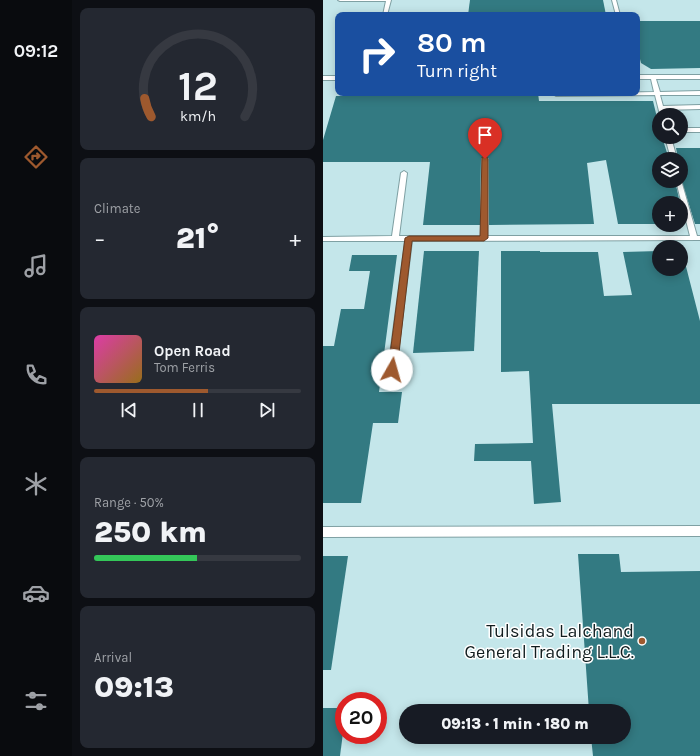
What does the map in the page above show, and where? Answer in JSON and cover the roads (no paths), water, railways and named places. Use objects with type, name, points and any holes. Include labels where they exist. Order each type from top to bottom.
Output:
[{"type":"lane","points":[[340,0],[389,0],[386,12]]},
{"type":"lane","points":[[614,0],[617,12]]},
{"type":"lane","points":[[653,77],[661,108],[700,107]]},
{"type":"lane","points":[[640,78],[700,77]]},
{"type":"lane","points":[[323,78],[335,78]]},
{"type":"lane","points":[[640,93],[700,93]]},
{"type":"lane","points":[[688,130],[700,130]]},
{"type":"lane","points":[[484,238],[485,159]]},
{"type":"lane","points":[[395,238],[404,173]]},
{"type":"lane","points":[[323,239],[697,238],[681,188]]},
{"type":"lane","points":[[392,370],[409,238]]},
{"type":"lane","points":[[323,532],[700,531]]},
{"type":"place","name":"Tulsidas Lalchand General Trading L.L.C.","points":[[642,641]]}]
